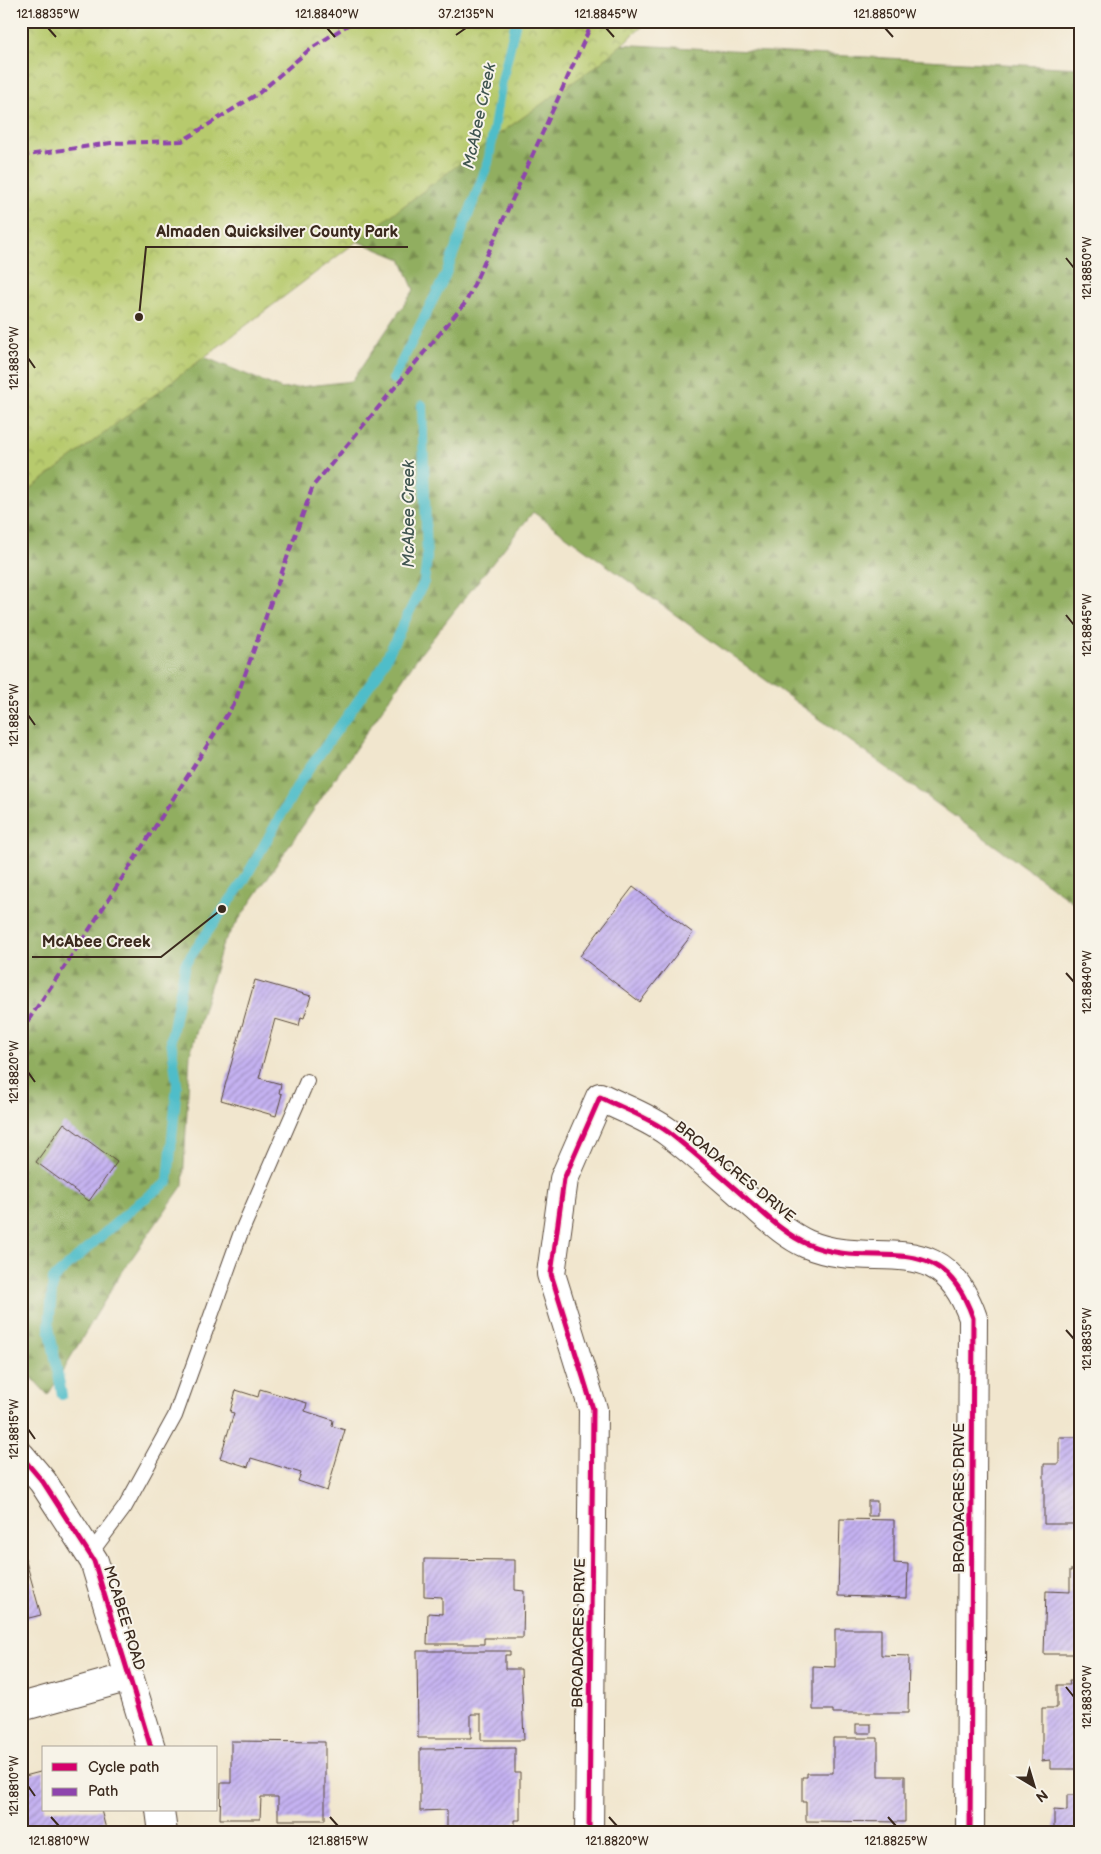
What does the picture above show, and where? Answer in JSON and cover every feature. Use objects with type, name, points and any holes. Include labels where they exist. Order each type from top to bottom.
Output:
[{"type":"street","name":"BROADACRES DRIVE","points":[[590,1833],[593,1408],[551,1274],[564,1179],[600,1097],[666,1131],[781,1228],[807,1244],[833,1252],[918,1257],[938,1266],[948,1275],[965,1297],[972,1318],[970,1833]]},
{"type":"street","name":"MCABEE ROAD","points":[[21,1456],[43,1482],[94,1561],[150,1746]]},
{"type":"street","points":[[21,1707],[129,1677]]},
{"type":"street","points":[[160,1812],[162,1833]]},
{"type":"lane","points":[[90,1554],[124,1507],[175,1416],[240,1235],[307,1081]]},
{"type":"green space","points":[[21,21],[649,21],[599,64],[492,139],[21,496]]},
{"type":"green space","points":[[557,41],[1080,68],[1080,907],[533,512],[417,658],[223,943],[190,1054],[183,1185],[120,1275],[48,1395],[21,1366],[21,179],[155,337],[282,389],[352,381],[414,290],[401,259],[354,240]]},
{"type":"building","points":[[633,887],[693,933],[640,1002],[580,956]]},
{"type":"building","points":[[255,980],[311,996],[304,1018],[301,1017],[299,1026],[275,1019],[259,1078],[281,1084],[279,1093],[282,1094],[276,1116],[221,1100]]},
{"type":"building","points":[[64,1123],[117,1162],[89,1201],[36,1162]]},
{"type":"building","points":[[260,1389],[307,1403],[305,1411],[333,1420],[332,1426],[345,1430],[327,1491],[298,1481],[301,1473],[251,1458],[248,1467],[220,1458],[234,1413],[230,1412],[236,1390],[258,1397]]},
{"type":"building","points":[[1059,1437],[1080,1437],[1080,1524],[1044,1524],[1044,1464],[1059,1464]]},
{"type":"building","points":[[868,1501],[877,1501],[877,1516],[868,1516]]},
{"type":"building","points":[[840,1519],[894,1520],[894,1563],[908,1564],[907,1598],[838,1596]]},
{"type":"building","points":[[25,1558],[41,1615],[21,1620],[21,1559]]},
{"type":"building","points":[[424,1559],[515,1560],[515,1590],[524,1591],[523,1638],[484,1638],[484,1644],[427,1644],[428,1613],[442,1614],[442,1597],[424,1596]]},
{"type":"building","points":[[1070,1570],[1080,1570],[1080,1654],[1044,1654],[1046,1591],[1070,1592]]},
{"type":"building","points":[[835,1629],[881,1629],[881,1655],[909,1656],[908,1713],[833,1713],[833,1710],[813,1710],[813,1666],[835,1667]]},
{"type":"building","points":[[417,1651],[510,1651],[510,1655],[505,1655],[505,1669],[521,1669],[524,1740],[481,1740],[481,1714],[471,1714],[471,1738],[418,1738]]},
{"type":"building","points":[[1069,1681],[1080,1681],[1080,1769],[1050,1769],[1050,1760],[1042,1761],[1042,1708],[1057,1708],[1057,1685],[1070,1685]]},
{"type":"building","points":[[856,1724],[871,1724],[871,1733],[856,1733]]},
{"type":"building","points":[[833,1738],[878,1738],[878,1776],[905,1776],[905,1822],[806,1821],[806,1802],[802,1802],[802,1777],[807,1777],[807,1773],[833,1773]]},
{"type":"building","points":[[231,1741],[325,1742],[325,1820],[278,1820],[278,1797],[261,1797],[260,1819],[220,1819],[221,1783],[231,1783]]},
{"type":"building","points":[[515,1748],[515,1773],[520,1773],[520,1820],[515,1820],[515,1833],[447,1833],[447,1810],[420,1811],[420,1749]]},
{"type":"building","points":[[42,1772],[42,1812],[102,1812],[106,1829],[93,1833],[21,1833],[21,1777]]},
{"type":"building","points":[[1067,1795],[1080,1795],[1080,1833],[1054,1833],[1054,1810],[1067,1811]]},
{"type":"building","points":[[806,1828],[820,1828],[820,1833],[806,1833]]},
{"type":"waterway","name":"McAbee Creek","points":[[393,379],[445,276],[488,163],[502,81],[516,21]]},
{"type":"waterway","name":"McAbee Creek","points":[[62,1395],[49,1327],[53,1279],[136,1205],[168,1182],[177,1084],[171,1039],[185,964],[243,882],[301,780],[381,669],[424,582],[427,558],[422,405]]},
{"type":"marked path","points":[[21,156],[111,143],[182,141],[259,93],[310,49],[354,21]]},
{"type":"marked path","points":[[21,1031],[87,933],[235,702],[313,486],[466,302],[593,21]]},
{"type":"cycle path","points":[[589,1833],[593,1409],[551,1274],[564,1179],[600,1097],[643,1117],[668,1132],[773,1222],[807,1244],[832,1252],[903,1256],[924,1260],[943,1270],[959,1289],[973,1318],[970,1833]]},
{"type":"cycle path","points":[[21,1456],[43,1482],[94,1561],[150,1746]]},
{"type":"place","name":"Almaden Quicksilver County Park","points":[[139,317]]},
{"type":"place","name":"McAbee Creek","points":[[222,909]]}]
